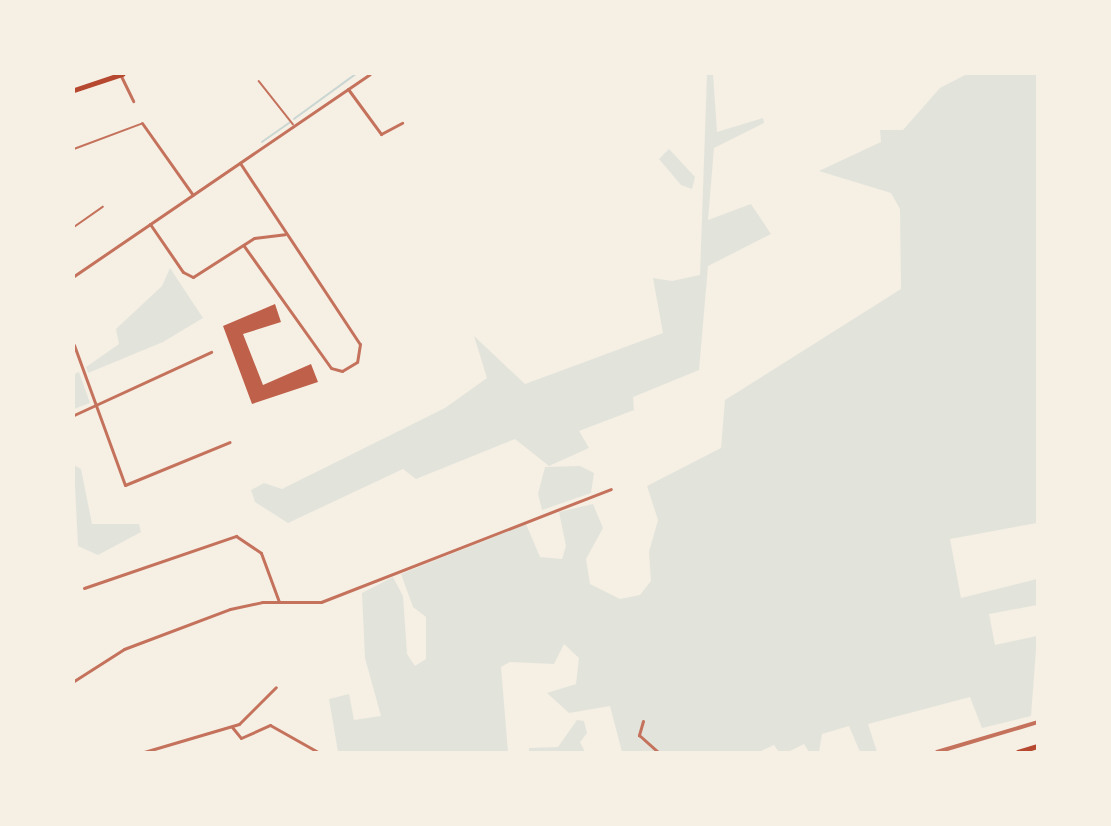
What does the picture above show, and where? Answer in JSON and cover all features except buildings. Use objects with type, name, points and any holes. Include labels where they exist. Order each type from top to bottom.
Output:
[{"type":"highway","points":[[74,90],[112,75],[121,74]]},
{"type":"main road","points":[[1018,753],[1038,746]]},
{"type":"street","points":[[121,74],[133,101]]},
{"type":"street","points":[[74,276],[240,163],[293,124],[370,74]]},
{"type":"street","points":[[348,89],[381,134],[402,123]]},
{"type":"street","points":[[142,123],[193,195]]},
{"type":"street","points":[[240,163],[362,347],[357,362],[342,371],[331,368],[244,246]]},
{"type":"street","points":[[150,224],[189,276],[256,237],[286,234]]},
{"type":"street","points":[[74,345],[125,485],[230,442]]},
{"type":"street","points":[[74,415],[211,352]]},
{"type":"street","points":[[74,681],[149,639],[240,606],[279,602],[321,602],[611,489]]},
{"type":"street","points":[[84,588],[236,536],[261,553],[279,602]]},
{"type":"street","points":[[144,753],[232,727],[253,714],[276,687]]},
{"type":"street","points":[[643,722],[639,735],[658,753]]},
{"type":"street","points":[[937,753],[1038,722]]},
{"type":"street","points":[[232,727],[242,738],[270,725],[318,753]]},
{"type":"lane","points":[[259,81],[293,124]]},
{"type":"lane","points":[[74,149],[142,123]]},
{"type":"lane","points":[[74,227],[102,207]]},
{"type":"shaded area","points":[[707,74],[713,74],[717,132],[763,118],[764,123],[714,148],[708,220],[751,204],[771,234],[708,266],[699,370],[633,397],[634,410],[579,431],[589,448],[549,466],[515,439],[416,479],[403,469],[288,523],[255,502],[251,490],[264,483],[282,489],[445,408],[487,378],[474,336],[525,384],[663,333],[653,278],[672,281],[700,275]]},
{"type":"shaded area","points":[[967,74],[1037,74],[1037,523],[950,539],[961,598],[1037,579],[1037,605],[989,614],[995,645],[1037,636],[1031,716],[982,728],[970,697],[868,724],[877,752],[860,752],[849,726],[822,734],[819,752],[809,752],[804,744],[788,752],[779,752],[774,745],[759,752],[622,752],[610,706],[569,713],[547,693],[576,684],[579,658],[564,644],[554,664],[510,662],[501,667],[508,752],[338,752],[329,699],[349,694],[354,720],[381,716],[365,658],[362,593],[393,577],[403,596],[407,654],[415,666],[426,659],[426,617],[413,607],[401,574],[526,524],[540,557],[562,559],[566,546],[559,512],[593,504],[603,528],[586,559],[590,584],[620,599],[640,595],[651,581],[649,552],[658,520],[647,486],[721,448],[725,400],[901,289],[900,209],[891,193],[819,171],[881,142],[880,130],[903,130],[940,88]]},
{"type":"shaded area","points":[[669,149],[695,177],[692,189],[681,185],[659,159]]},
{"type":"shaded area","points":[[170,268],[203,318],[163,342],[88,373],[86,367],[119,344],[116,329],[162,286]]},
{"type":"shaded area","points":[[79,372],[90,403],[74,409],[74,374]]},
{"type":"shaded area","points":[[74,465],[81,469],[92,524],[139,524],[141,532],[98,555],[78,546]]},
{"type":"shaded area","points":[[580,466],[594,473],[591,493],[542,510],[538,494],[545,467]]},
{"type":"shaded area","points":[[577,720],[584,721],[587,733],[580,742],[585,752],[529,752],[529,748],[558,747]]},
{"type":"waterway","points":[[294,119],[356,74]]},
{"type":"waterway","points":[[262,142],[289,123]]}]
